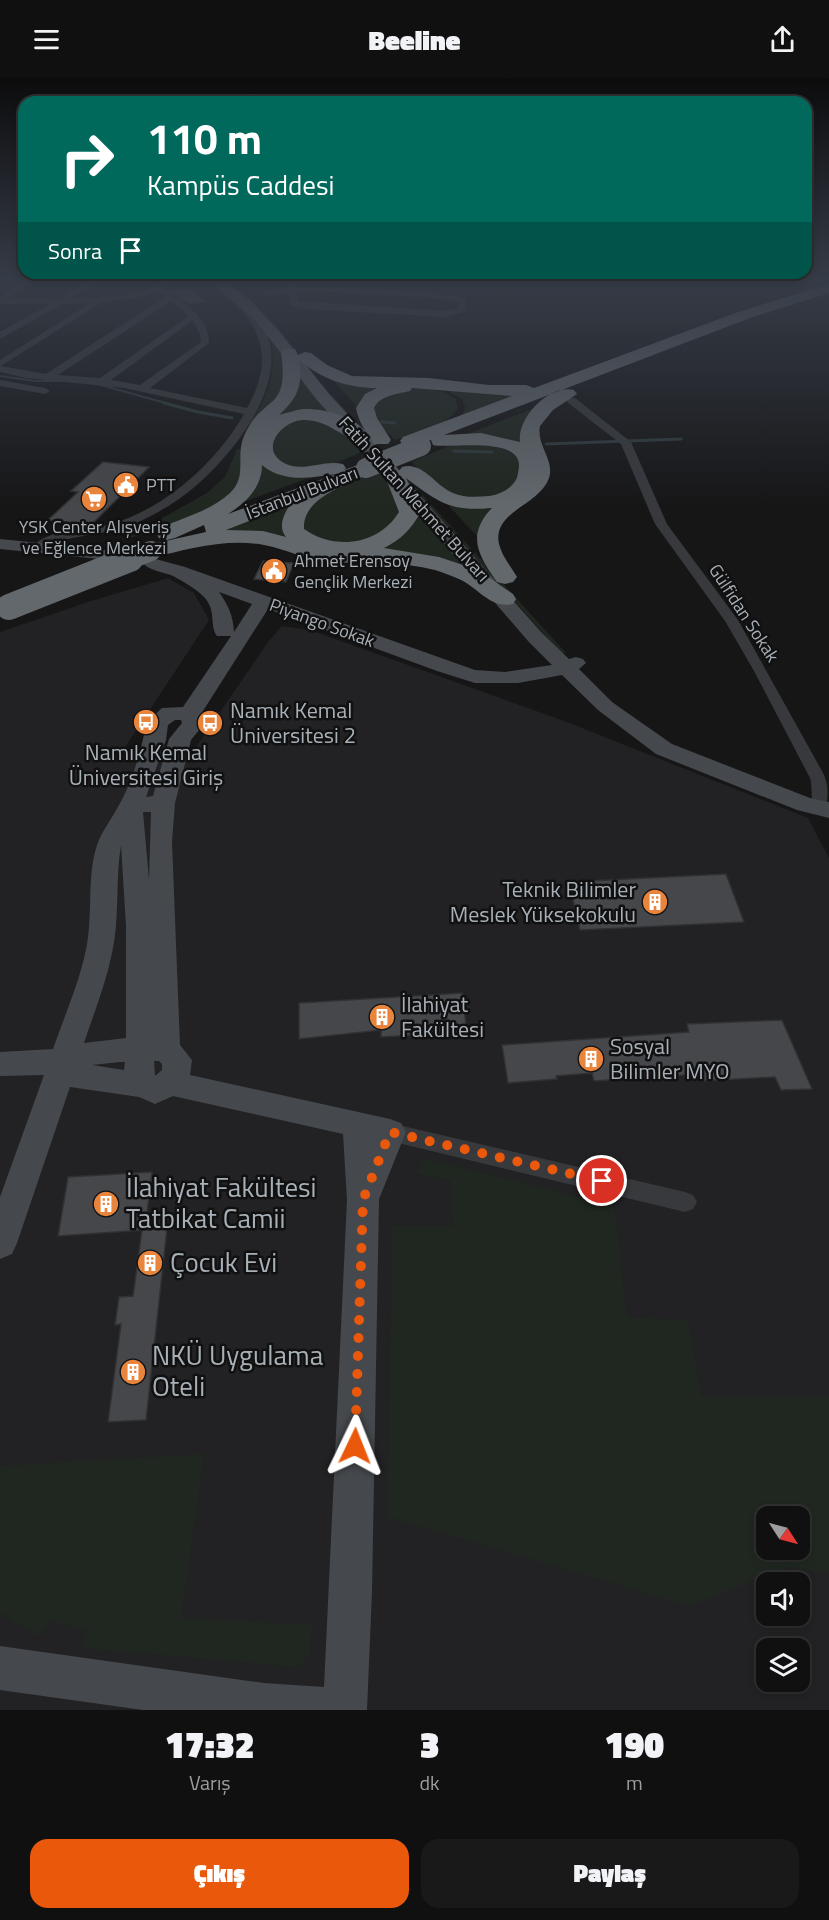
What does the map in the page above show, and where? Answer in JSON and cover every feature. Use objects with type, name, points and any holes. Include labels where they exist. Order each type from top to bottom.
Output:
[{"type":"highway","points":[[297,355],[329,375],[353,382],[429,383],[478,391],[535,389],[598,375],[653,355]]},
{"type":"highway","points":[[149,553],[222,508],[236,498],[247,485],[251,474],[249,447],[253,435],[291,391],[297,355]]},
{"type":"highway","points":[[505,588],[489,547],[488,532],[497,514],[529,492],[539,476],[539,463],[529,441],[530,425],[541,411],[556,400],[598,375],[646,355]]},
{"type":"highway","name":"İstanbul Bulvarı","points":[[3,604],[149,553],[361,465],[598,375]]},
{"type":"highway","points":[[381,440],[365,411],[369,402],[380,393],[396,388],[417,386],[443,390],[456,396],[461,405],[455,419],[415,444]]},
{"type":"highway","points":[[358,434],[329,418],[301,416],[287,418],[269,428],[261,443],[265,460],[285,471],[313,473],[361,465]]},
{"type":"highway","points":[[361,465],[305,501],[294,515],[291,524],[293,532],[306,542],[325,548],[359,548],[379,543],[399,530],[410,512],[408,502],[396,484],[402,474],[443,497],[470,503],[490,502],[505,498],[519,489],[528,476],[528,463],[525,457],[514,447],[497,441],[464,438],[415,444]]},
{"type":"highway","points":[[149,553],[200,539],[232,536],[262,538],[328,555],[384,555],[440,564],[505,588]]},
{"type":"main road","name":"Fatih Sultan Mehmet Bulvarı","points":[[297,355],[328,403],[402,474]]},
{"type":"main road","name":"Fatih Sultan Mehmet Bulvarı","points":[[297,355],[381,440],[402,474]]},
{"type":"street","points":[[0,364],[14,355]]},
{"type":"street","points":[[48,377],[81,355]]},
{"type":"street","points":[[103,381],[139,355]]},
{"type":"street","points":[[143,388],[187,355]]},
{"type":"street","points":[[39,546],[59,536],[85,535],[108,530],[152,510],[175,496],[212,462],[251,412],[265,380],[269,355]]},
{"type":"street","points":[[0,369],[14,374],[103,381],[143,388],[216,407],[251,412]]},
{"type":"street","points":[[0,383],[45,391]]},
{"type":"street","name":"Gülfidan Sokak","points":[[572,400],[625,442],[661,525],[732,620],[766,680],[821,786],[825,808]]},
{"type":"street","name":"Fatih Sultan Mehmet Bulvarı","points":[[402,474],[435,524],[505,588],[535,637],[567,663],[619,717],[664,749],[724,774],[825,808]]},
{"type":"street","points":[[0,544],[39,546],[99,554]]},
{"type":"street","name":"Piyango Sokak","points":[[149,553],[179,572],[464,674],[483,678],[499,678],[567,663]]},
{"type":"street","points":[[179,572],[213,596],[219,604],[230,635]]},
{"type":"street","points":[[0,1243],[99,953],[104,911],[105,867],[109,845],[176,722],[230,635],[257,599]]},
{"type":"street","points":[[230,635],[262,621],[284,618],[315,621]]},
{"type":"street","points":[[157,1084],[138,1073],[153,1049],[160,851],[164,803],[180,739],[176,722]]},
{"type":"street","points":[[131,806],[164,803]]},
{"type":"street","points":[[131,806],[140,926],[153,1049]]},
{"type":"street","points":[[61,1067],[88,1053],[153,1049]]},
{"type":"street","points":[[0,1064],[61,1067],[358,1124],[685,1202]]},
{"type":"street","points":[[345,1710],[351,1592],[363,1200],[358,1124]]},
{"type":"street","points":[[363,1200],[390,1132]]},
{"type":"street","points":[[0,1668],[264,1705],[328,1710]]},
{"type":"shaded area","points":[[273,355],[280,355],[286,376],[283,386],[278,396],[253,425],[249,424],[266,395]]},
{"type":"shaded area","points":[[296,355],[299,355],[320,382],[566,653],[561,653]]},
{"type":"shaded area","points":[[299,376],[333,417],[270,421]]},
{"type":"shaded area","points":[[332,379],[379,387],[359,409]]},
{"type":"shaded area","points":[[424,388],[443,392],[456,399],[458,408],[446,421],[421,433],[395,440],[372,419],[372,404],[396,390]]},
{"type":"shaded area","points":[[443,388],[533,391],[461,418],[465,407],[462,399]]},
{"type":"shaded area","points":[[540,406],[529,452],[462,436]]},
{"type":"shaded area","points":[[306,418],[340,427],[364,451],[322,469],[279,466],[269,438],[273,429]]},
{"type":"shaded area","points":[[461,443],[506,447],[521,459],[523,477],[504,495],[469,500],[436,486],[411,462]]},
{"type":"shaded area","points":[[237,449],[240,449],[245,469],[231,495],[192,518],[121,541],[207,493],[225,477]]},
{"type":"shaded area","points":[[255,460],[313,476],[236,505]]},
{"type":"shaded area","points":[[377,470],[401,501],[403,507],[392,531],[345,546],[304,536],[298,516],[320,494]]},
{"type":"shaded area","points":[[300,499],[300,542],[211,533]]},
{"type":"shaded area","points":[[447,504],[495,504],[477,536]]},
{"type":"shaded area","points":[[420,515],[465,564],[456,565],[389,553],[382,546],[403,535]]},
{"type":"shaded area","points":[[168,578],[194,593],[209,620],[122,752],[190,756],[268,642],[282,626],[310,630],[567,722],[808,818],[829,858],[829,1710],[0,1710],[0,632]]},
{"type":"shaded area","points":[[425,1159],[614,1205],[627,1317],[688,1320],[701,1396],[829,1397],[829,1573],[786,1567],[774,1572],[756,1572],[756,1579],[690,1606],[388,1517],[392,1226],[453,1226],[451,1180],[416,1173]]},
{"type":"shaded area","points":[[204,1454],[181,1618],[312,1625],[309,1656],[297,1667],[83,1648],[88,1631],[52,1621],[39,1636],[0,1613],[0,1466]]},
{"type":"building","name":"YSK Center Alışveriş ve Eğlence Merkezi","points":[[103,462],[149,467],[91,525],[48,520],[78,492],[71,491]]},
{"type":"building","name":"Ahmet Erensoy Gençlik Merkezi","points":[[263,561],[294,563],[286,582],[254,579]]},
{"type":"building","name":"Teknik Bilimler Meslek Yüksekokulu","points":[[726,874],[744,922],[580,930],[569,882]]},
{"type":"building","name":"İlahiyat Fakültesi","points":[[462,993],[467,1032],[381,1037],[381,1030],[299,1039],[299,1003]]},
{"type":"building","points":[[782,1020],[812,1089],[781,1090],[775,1077],[703,1081],[701,1074],[594,1081],[592,1073],[556,1076],[557,1079],[508,1083],[502,1045],[689,1032],[687,1024]]},
{"type":"building","name":"İlahiyat Fakültesi Tatbikat Camii","points":[[152,1172],[145,1230],[58,1236],[68,1177]]},
{"type":"building","name":"NKÜ Uygulama Oteli","points":[[167,1229],[146,1420],[108,1422],[121,1324],[115,1325],[119,1297],[133,1296],[142,1230]]},
{"type":"waterway","points":[[0,376],[35,381],[63,381]]},
{"type":"waterway","points":[[101,385],[169,404]]},
{"type":"waterway","points":[[164,403],[232,418]]},
{"type":"waterway","points":[[382,422],[395,423]]},
{"type":"waterway","points":[[546,444],[681,439]]},
{"type":"waterway","points":[[454,451],[492,452]]},
{"type":"place","name":"PTT","points":[[126,485]]},
{"type":"place","name":"YSK Center Alışveriş ve Eğlence Merkezi","points":[[94,499]]},
{"type":"place","name":"Ahmet Erensoy Gençlik Merkezi","points":[[274,571]]},
{"type":"place","name":"Namık Kemal Üniversitesi Giriş","points":[[146,722]]},
{"type":"place","name":"Namık Kemal Üniversitesi 2","points":[[210,723]]},
{"type":"place","name":"Teknik Bilimler Meslek Yüksekokulu","points":[[655,902]]},
{"type":"place","name":"İlahiyat Fakültesi","points":[[382,1017]]},
{"type":"place","name":"Sosyal Bilimler MYO","points":[[591,1059]]},
{"type":"place","name":"İlahiyat Fakültesi Tatbikat Camii","points":[[106,1204]]},
{"type":"place","name":"Çocuk Evi","points":[[150,1263]]},
{"type":"place","name":"NKÜ Uygulama Oteli","points":[[133,1372]]},
{"type":"route","points":[[355,1446],[363,1200],[390,1132],[602,1181]]}]
